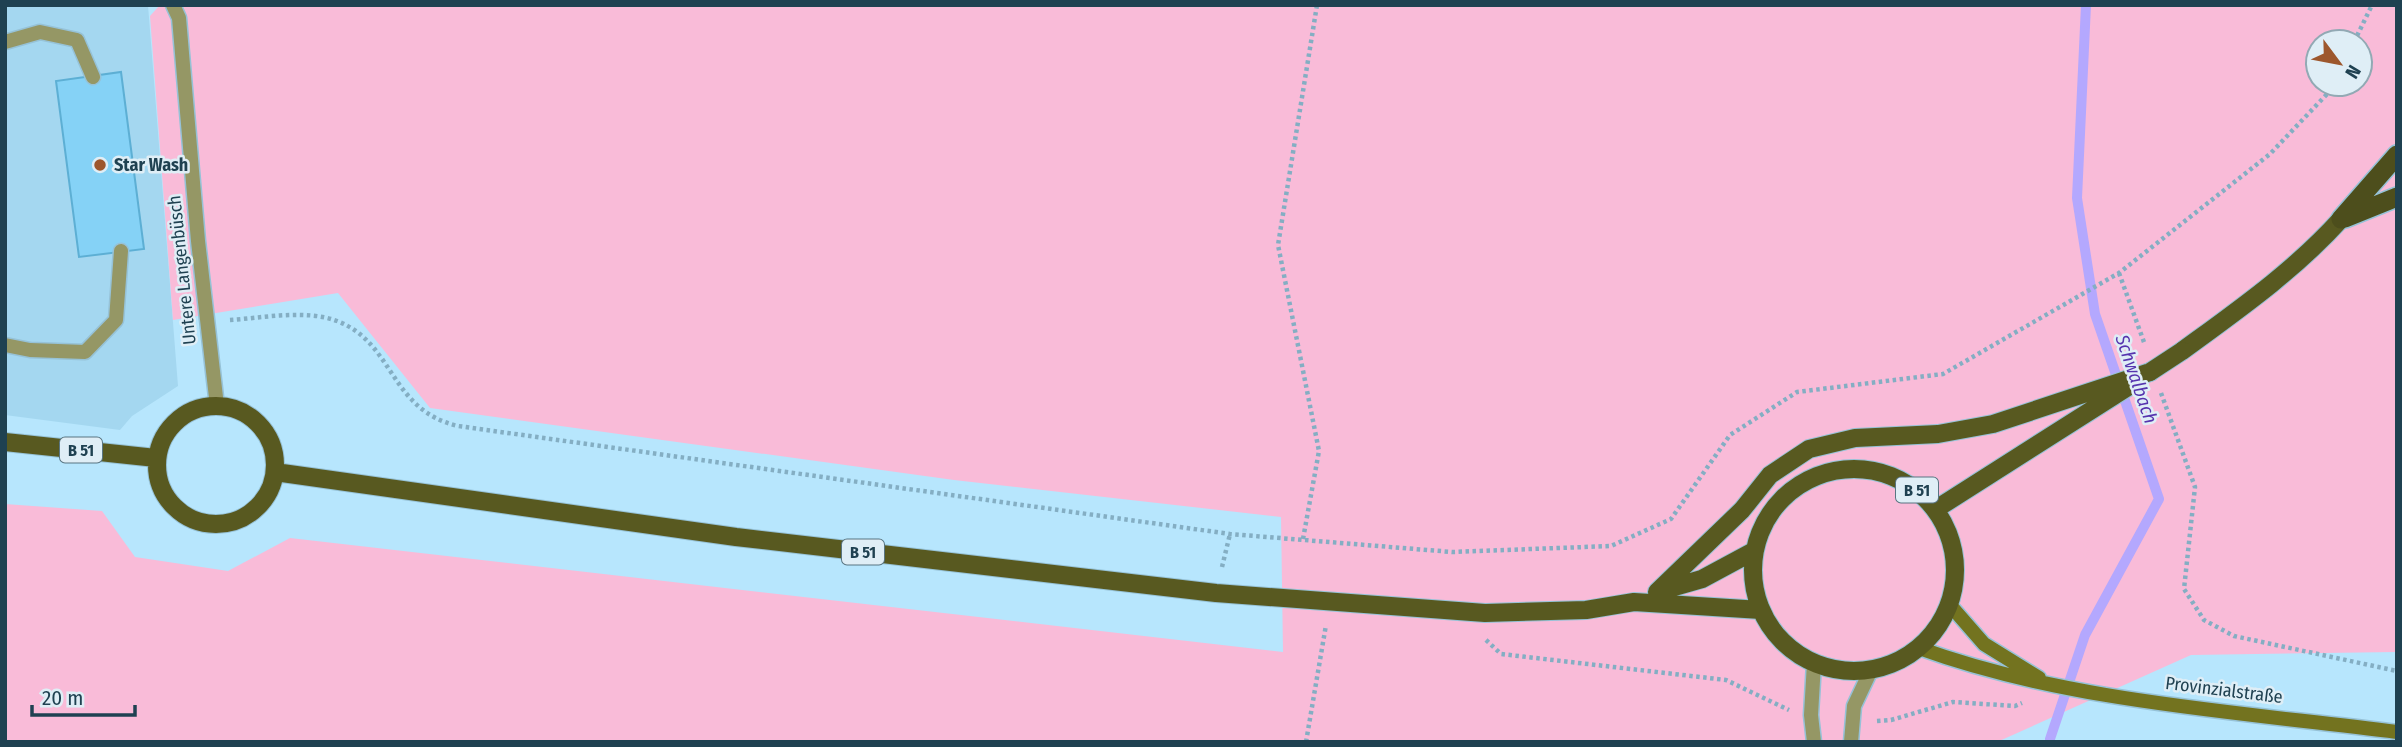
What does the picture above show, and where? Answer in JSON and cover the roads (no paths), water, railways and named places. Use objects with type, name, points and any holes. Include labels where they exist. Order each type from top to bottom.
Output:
[{"type":"highway","name":"B 51","points":[[2341,219],[2397,155]]},
{"type":"highway","name":"B 51","points":[[2341,219],[2397,197]]},
{"type":"main road","name":"B 51","points":[[1936,509],[2085,415],[2154,379],[2182,351],[2260,295],[2317,246],[2341,219]]},
{"type":"main road","name":"B 51","points":[[1657,592],[1742,510],[1770,475],[1809,449],[1855,438],[1938,434],[1993,424],[2075,397],[2154,379]]},
{"type":"main road","points":[[217,406],[241,412],[261,426],[275,456],[275,472],[270,491],[259,506],[244,517],[227,524],[208,525],[190,519],[175,509],[160,485],[156,458],[162,441],[177,421],[200,408],[217,406]]},
{"type":"main road","name":"B 51","points":[[5,442],[156,458]]},
{"type":"main road","name":"B 51","points":[[1848,468],[1882,471],[1912,485],[1936,509],[1951,538],[1956,572],[1950,604],[1937,628],[1919,648],[1896,662],[1871,670],[1842,671],[1814,663],[1783,641],[1761,610],[1753,581],[1754,551],[1766,520],[1787,494],[1815,476],[1848,468]]},
{"type":"main road","name":"B 51","points":[[275,472],[736,537],[1216,593],[1454,611],[1541,613],[1634,602],[1761,610]]},
{"type":"main road","name":"B 51","points":[[1634,602],[1657,592],[1702,579],[1754,551]]},
{"type":"main road","name":"Provinzialstraße","points":[[1950,604],[1984,644],[2046,682]]},
{"type":"main road","name":"Provinzialstraße","points":[[1919,648],[1973,667],[2128,697],[2397,732]]},
{"type":"street","name":"Untere Langenbüsch","points":[[173,5],[178,18],[206,321],[217,406]]},
{"type":"street","points":[[5,42],[40,32],[77,40],[93,77]]},
{"type":"street","points":[[5,345],[30,350],[85,352],[116,320],[121,251]]},
{"type":"street","points":[[1814,663],[1811,715],[1814,742]]},
{"type":"street","points":[[1852,742],[1854,706],[1871,670]]},
{"type":"waterway","name":"Schwalbach","points":[[2050,739],[2085,635],[2159,499],[2095,314],[2077,198],[2086,5]]},
{"type":"place","name":"Star Wash","points":[[100,165]]}]
